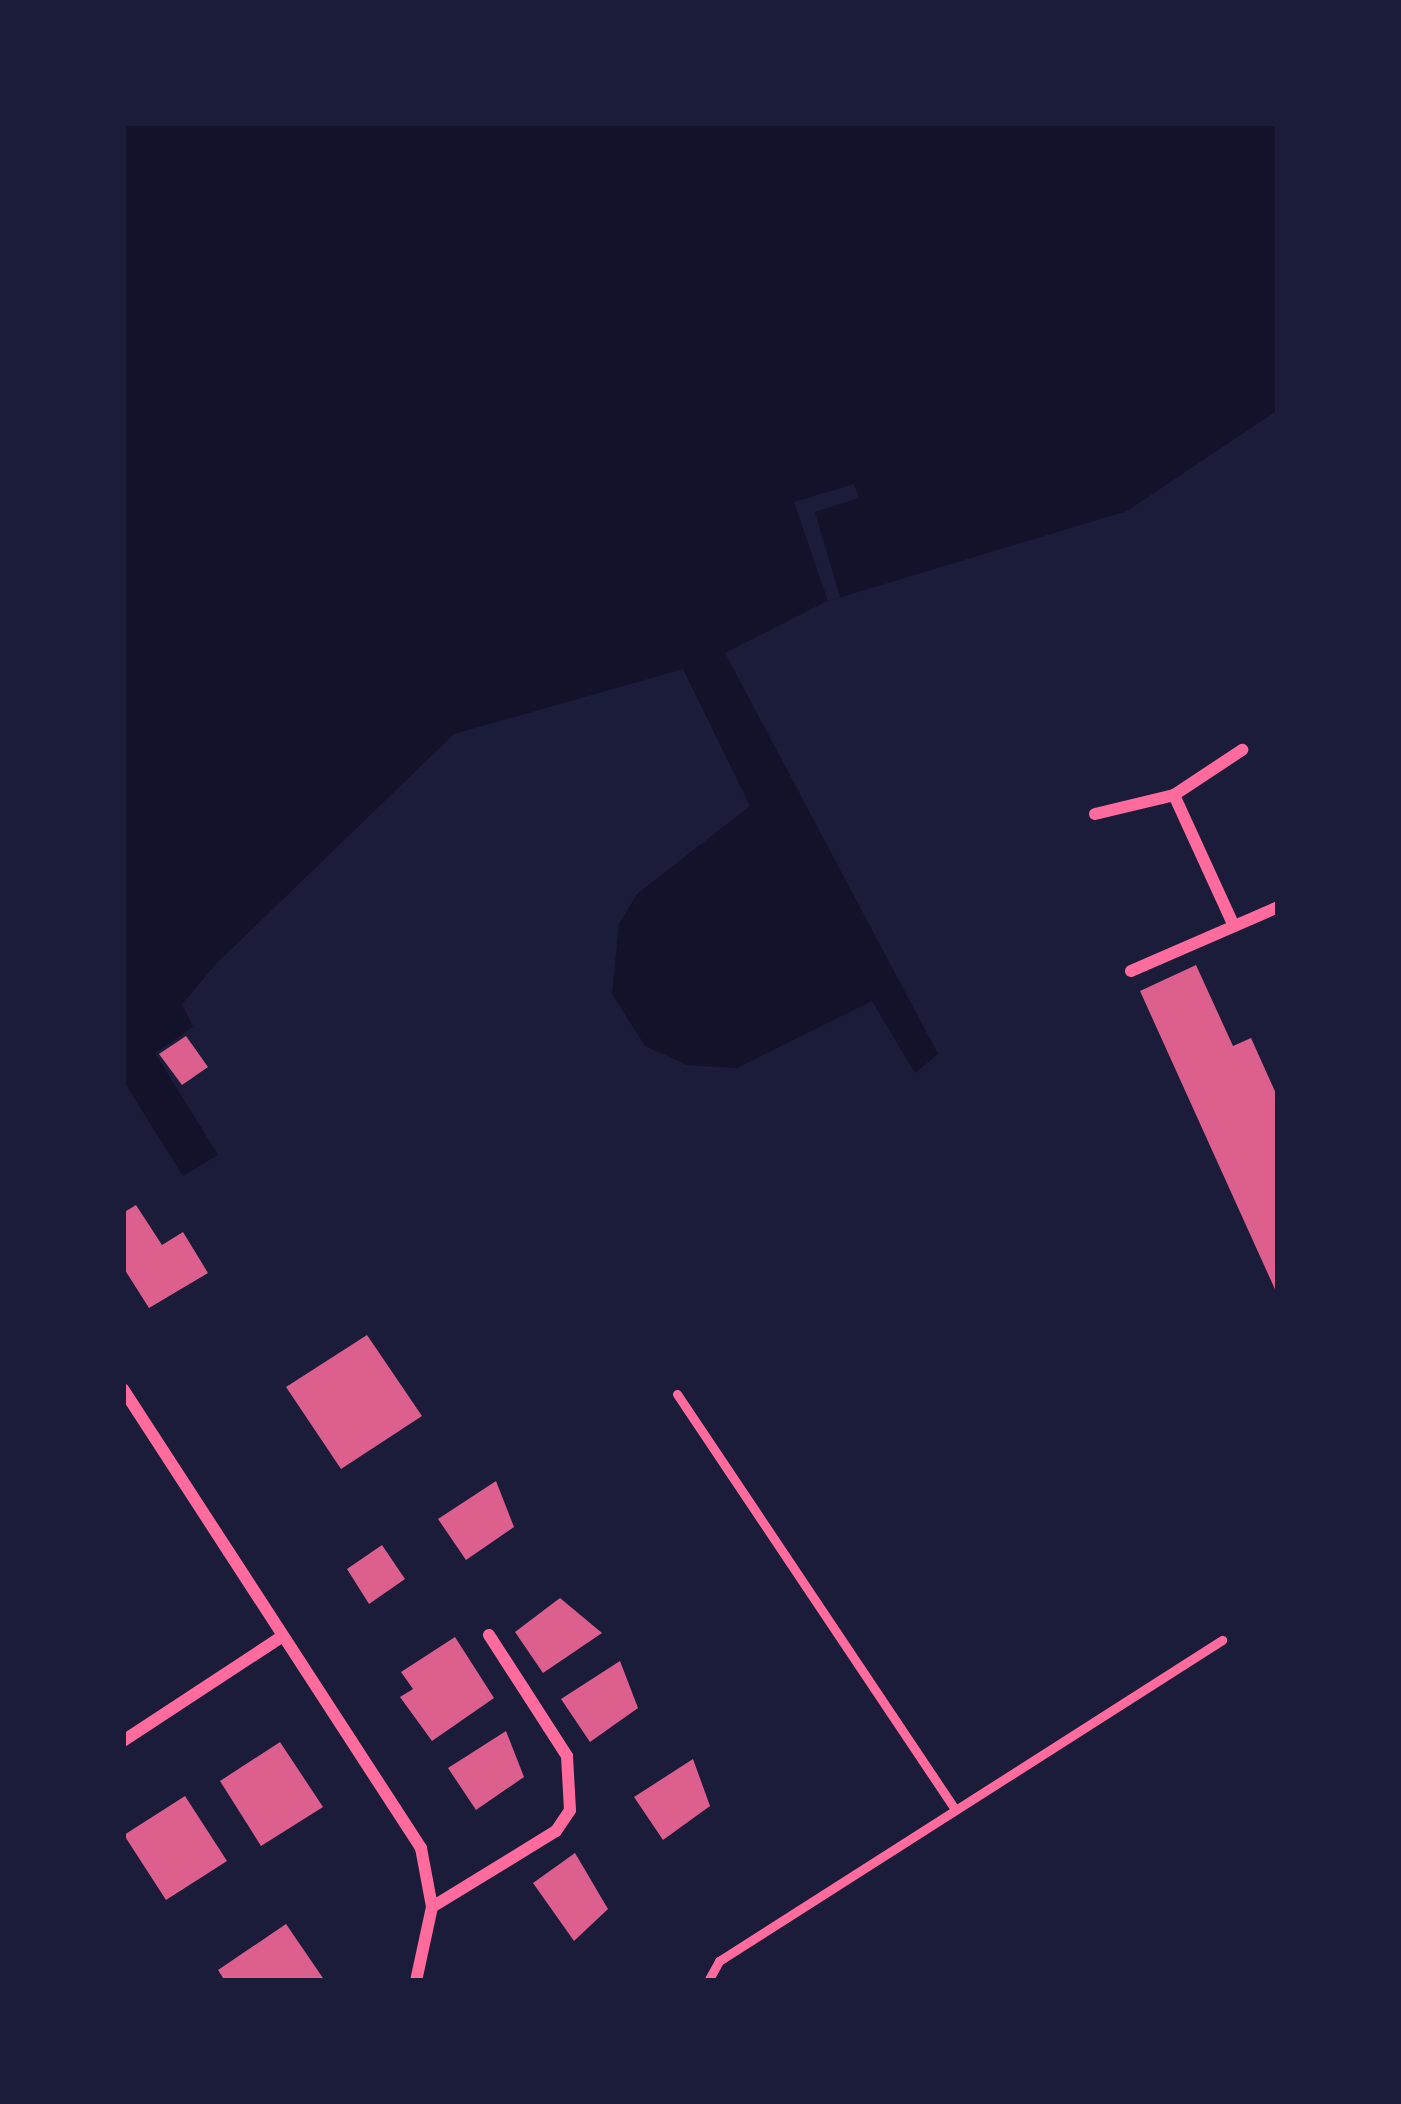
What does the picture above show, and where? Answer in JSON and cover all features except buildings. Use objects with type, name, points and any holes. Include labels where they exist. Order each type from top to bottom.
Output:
[{"type":"street","points":[[1095,814],[1174,795],[1242,750]]},
{"type":"street","points":[[1174,795],[1234,926]]},
{"type":"street","points":[[1131,970],[1278,907]]},
{"type":"street","points":[[123,1389],[421,1848],[431,1907],[416,1981]]},
{"type":"street","points":[[431,1907],[556,1832],[573,1797],[567,1756],[489,1635]]},
{"type":"street","points":[[123,1741],[284,1636]]},
{"type":"lane","points":[[677,1394],[955,1809]]},
{"type":"lane","points":[[708,1981],[719,1961],[1222,1640]]},
{"type":"shaded area","points":[[123,123],[1278,123],[1278,410],[1127,511],[825,602],[725,653],[938,1054],[915,1073],[872,1001],[737,1068],[687,1065],[645,1046],[612,994],[619,924],[637,894],[750,806],[683,669],[454,734],[216,964],[182,1004],[193,1027],[155,1053],[218,1155],[183,1176],[123,1080]]},
{"type":"pier","points":[[854,484],[859,498],[815,512],[840,597],[828,601],[794,502]]}]
